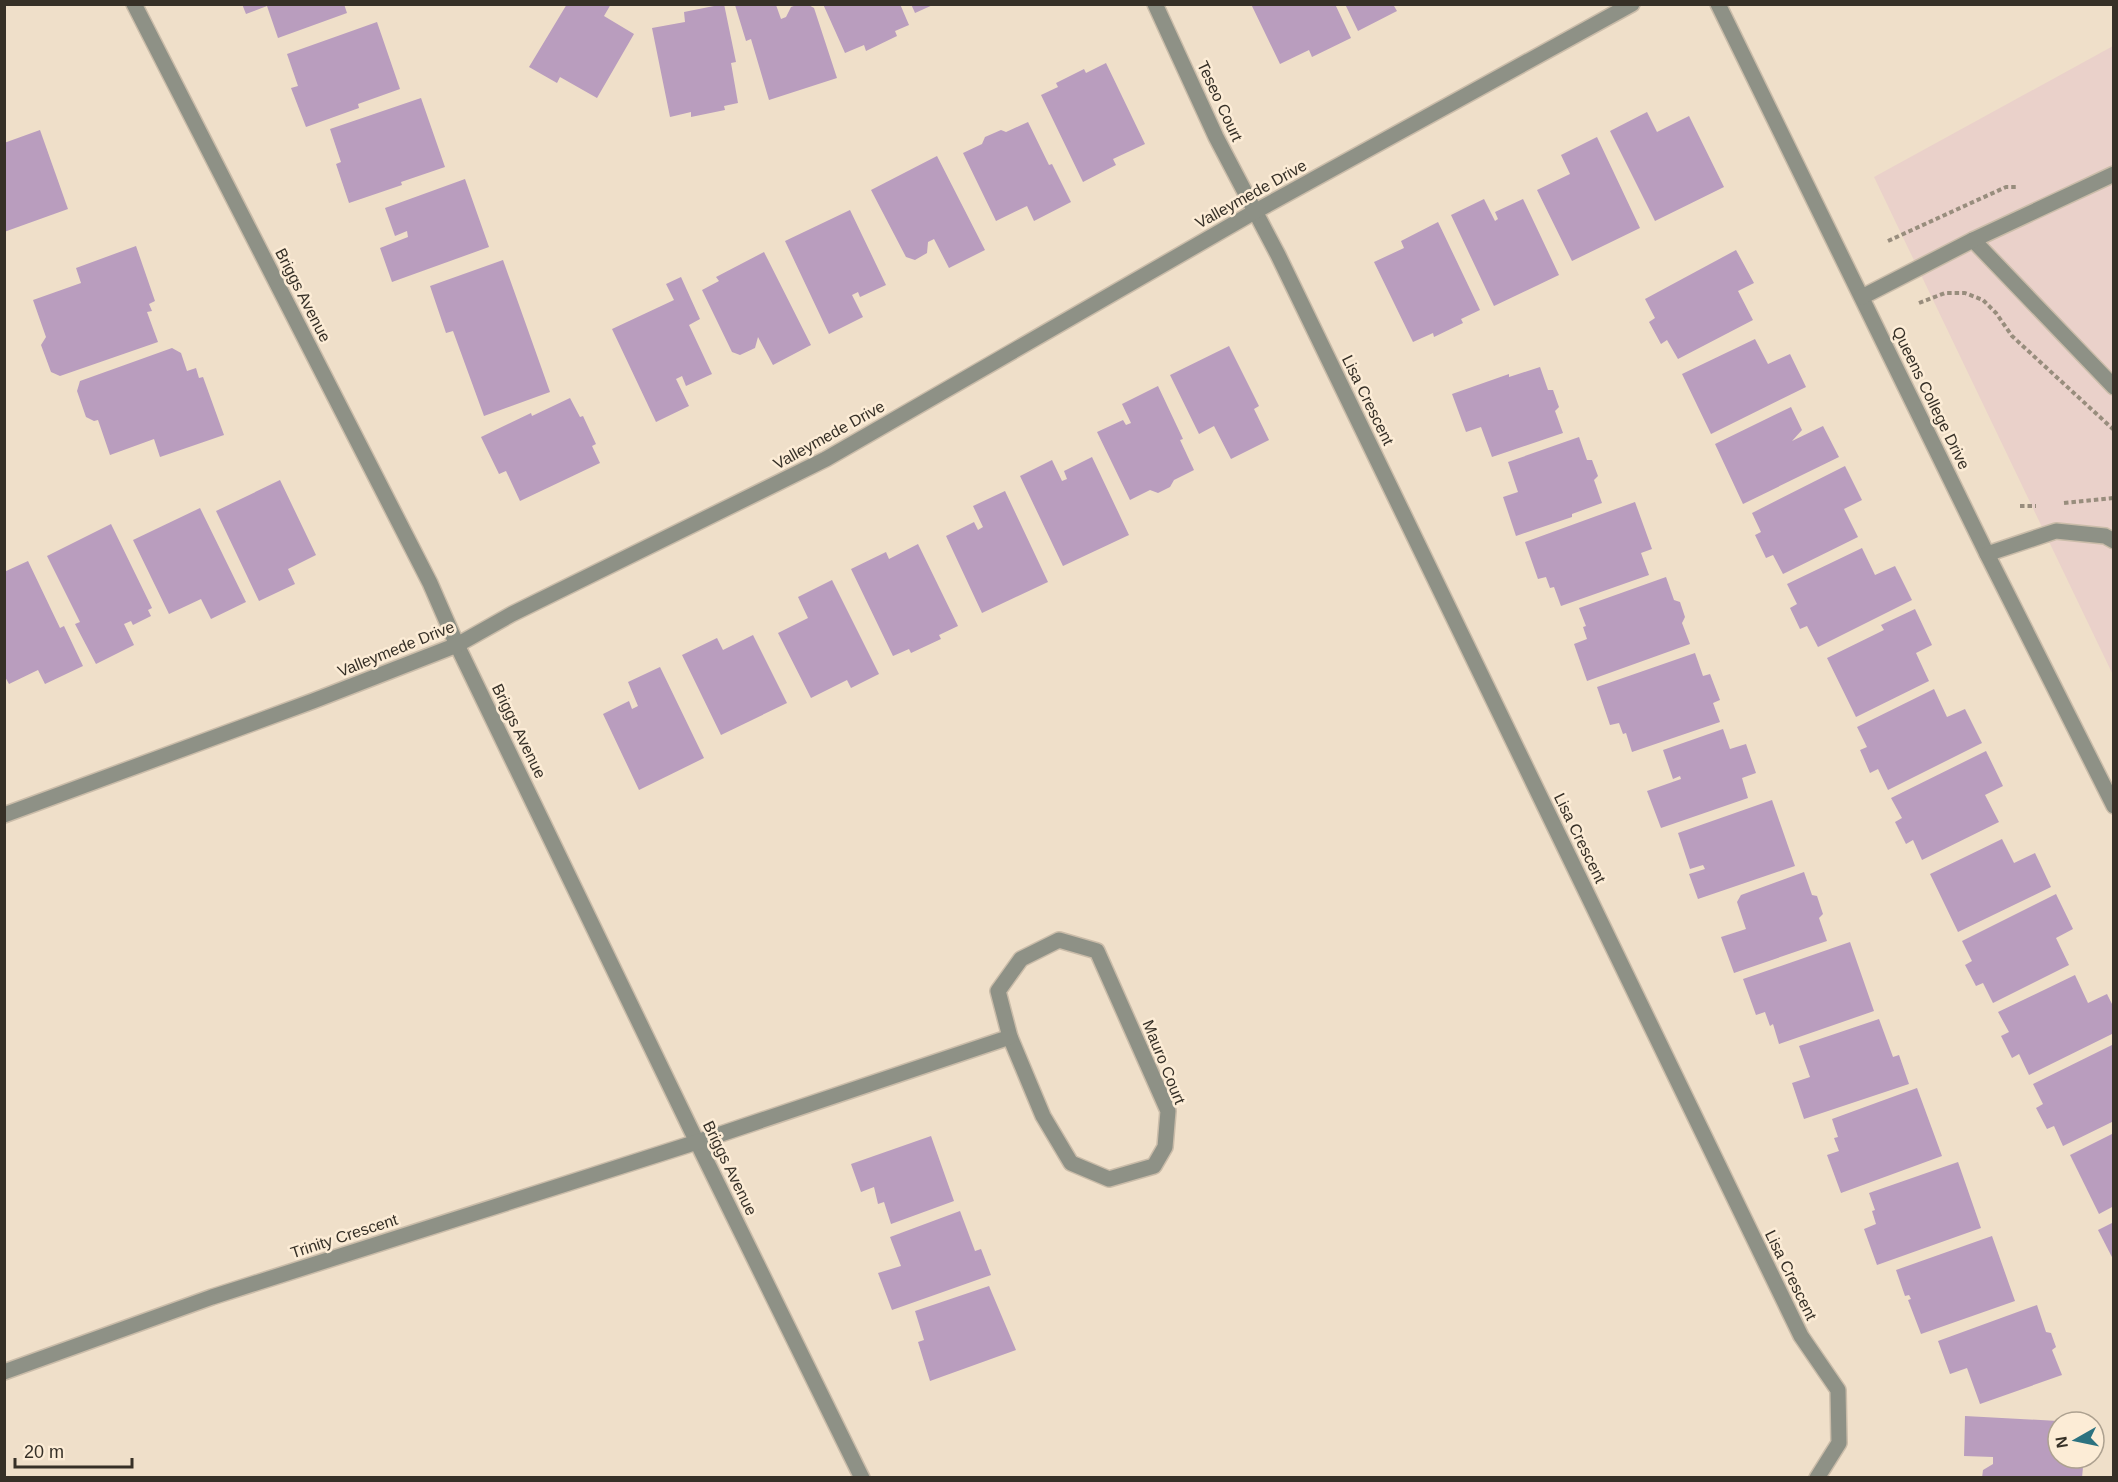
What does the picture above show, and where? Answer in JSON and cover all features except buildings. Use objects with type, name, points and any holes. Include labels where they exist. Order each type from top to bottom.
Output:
[{"type":"street","name":"Briggs Avenue","points":[[134,4],[430,583],[457,645],[862,1478]]},
{"type":"street","name":"Teseo Court","points":[[1155,4],[1216,137],[1256,211]]},
{"type":"street","name":"Valleymede Drive","points":[[4,815],[313,701],[457,645],[512,614],[826,459],[1256,211],[1632,4]]},
{"type":"street","name":"Queens College Drive","points":[[1718,4],[1987,554],[2114,806]]},
{"type":"street","points":[[1862,297],[1973,240],[2114,174]]},
{"type":"street","name":"Lisa Crescent","points":[[1256,211],[1801,1336],[1838,1390],[1839,1443],[1817,1478]]},
{"type":"street","points":[[1973,240],[2114,387]]},
{"type":"street","points":[[1987,554],[2056,531],[2105,536],[2114,541]]},
{"type":"street","name":"Mauro Court","points":[[1059,940],[1097,951],[1168,1111],[1165,1147],[1154,1166],[1109,1179],[1071,1163],[1043,1116],[1010,1037],[998,991],[1022,959],[1059,940]]},
{"type":"street","points":[[697,1142],[1010,1037]]},
{"type":"street","name":"Trinity Crescent","points":[[4,1372],[212,1298],[697,1142]]},
{"type":"path","points":[[1919,303],[1945,293],[1965,293],[1983,300],[1996,313],[2012,336],[2114,430]]},
{"type":"shaded area","points":[[2113,46],[2113,675],[1874,177]]}]
